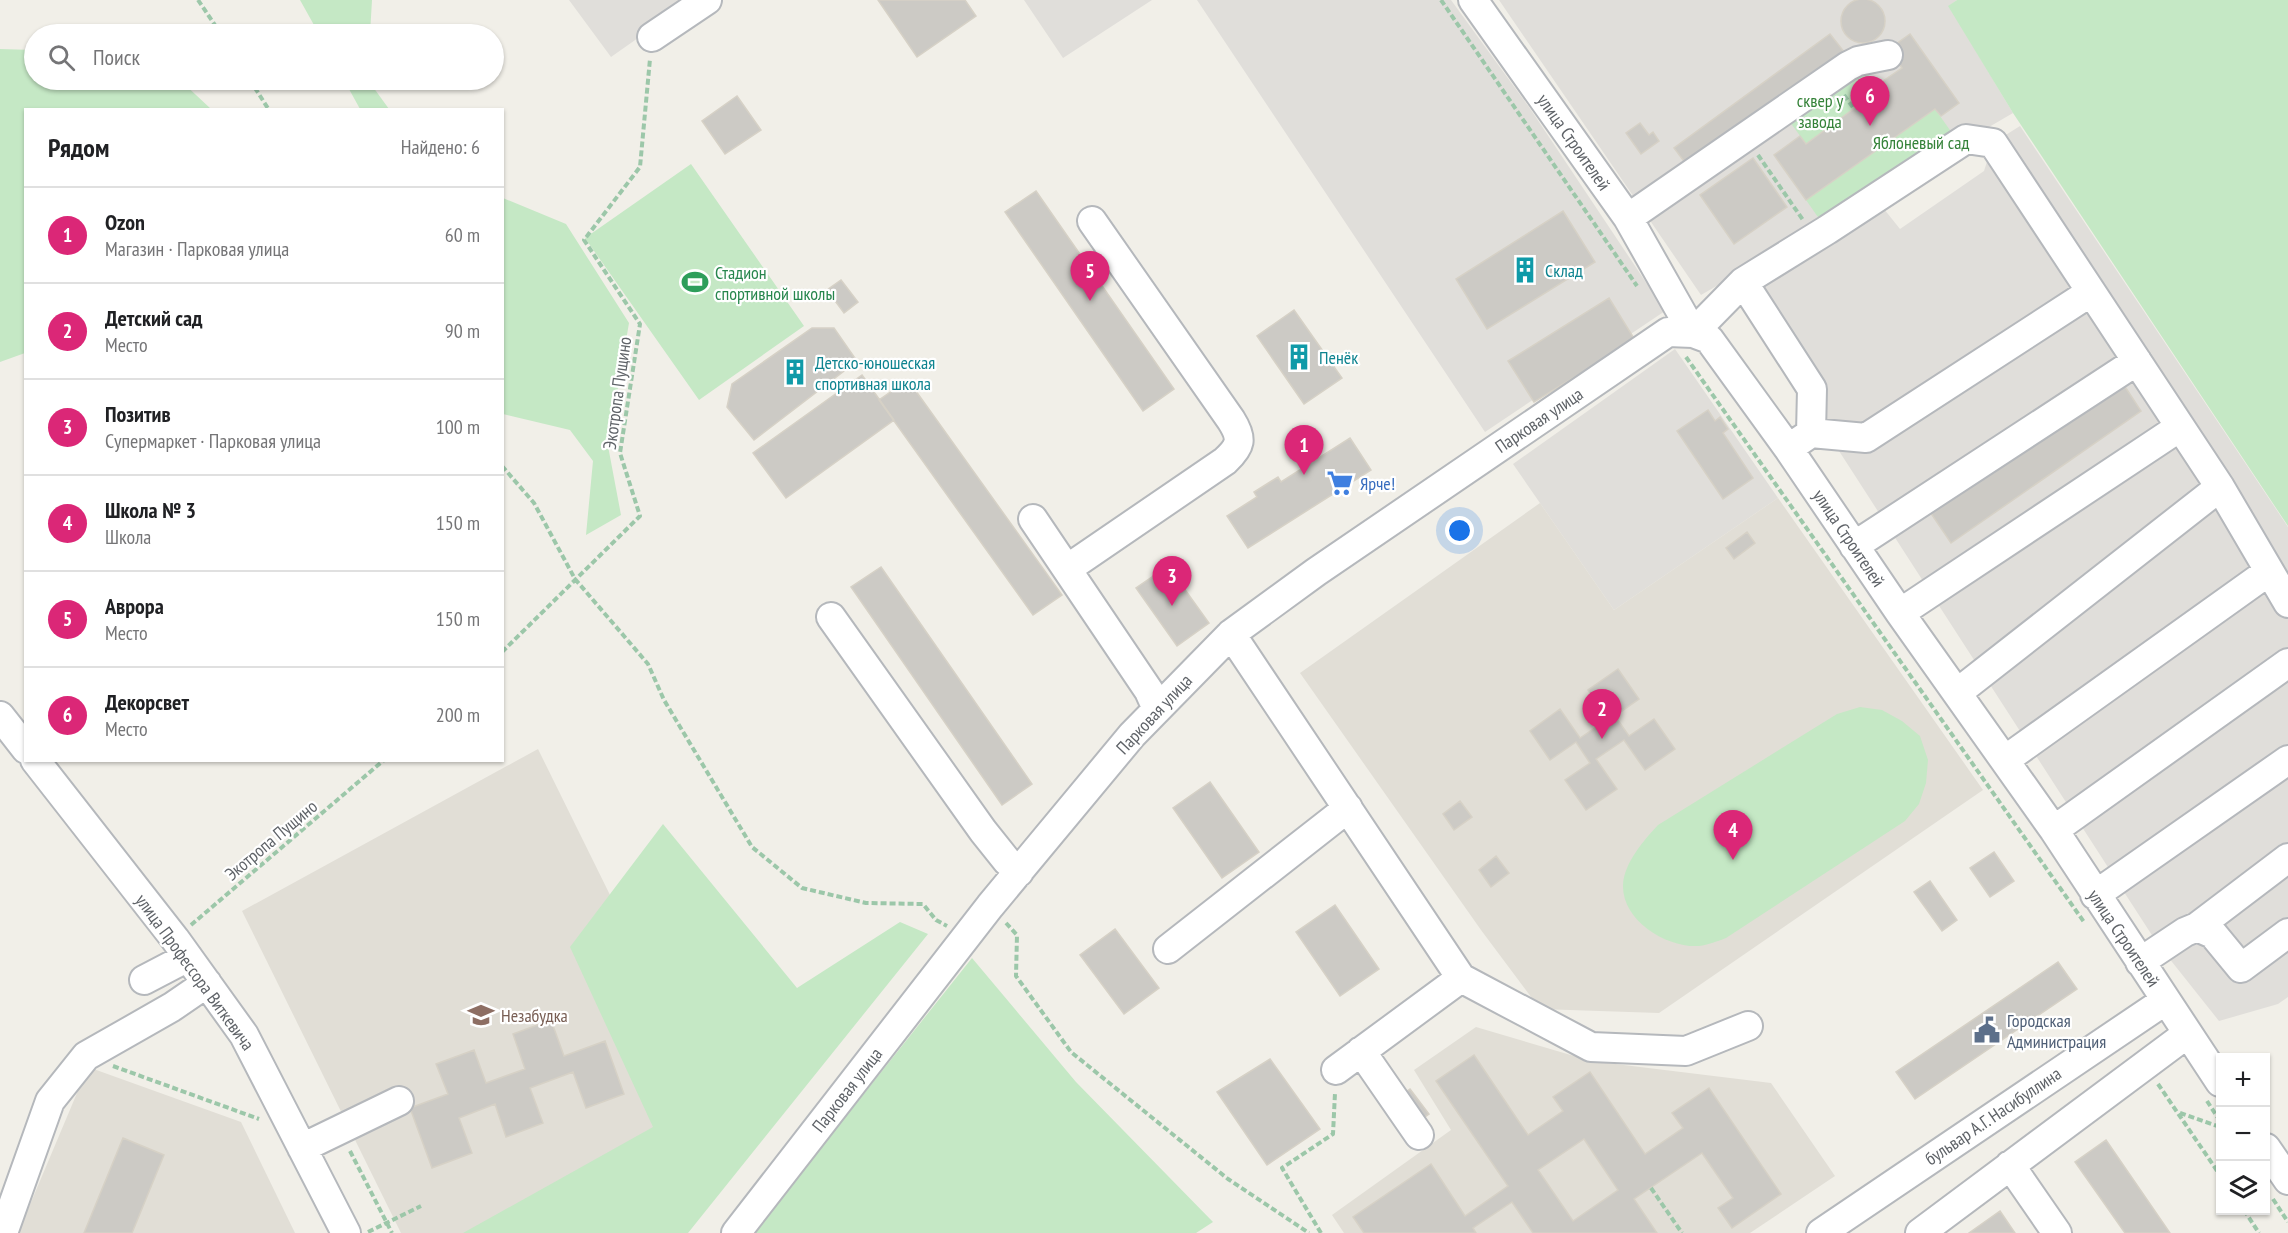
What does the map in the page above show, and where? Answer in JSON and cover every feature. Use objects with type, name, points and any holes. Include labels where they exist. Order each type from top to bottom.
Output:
[{"type":"street","points":[[652,37],[707,0]]},
{"type":"street","name":"улица Строителей","points":[[1473,0],[1628,218],[1681,332],[1709,339],[1800,441],[1854,546],[2054,830],[2166,1000],[2187,1034],[2211,1088]]},
{"type":"street","points":[[1628,218],[1848,66],[1858,61],[1888,55]]},
{"type":"street","name":"Парковая улица","points":[[736,1233],[982,916],[1132,735],[1231,634],[1316,572],[1681,332],[1743,282],[1966,139],[1993,143],[2220,487],[2288,603]]},
{"type":"street","points":[[1067,569],[1225,461],[1234,453],[1240,438],[1231,420],[1092,221]]},
{"type":"street","points":[[1743,282],[1812,389],[1800,441],[1866,438],[2091,292]]},
{"type":"street","points":[[1854,546],[2137,361]]},
{"type":"street","points":[[1900,613],[2180,427]]},
{"type":"street","points":[[1957,693],[2220,487]]},
{"type":"street","points":[[1033,519],[1149,691],[1157,709]]},
{"type":"street","points":[[2005,760],[2268,572]]},
{"type":"street","points":[[831,617],[983,831],[1019,872]]},
{"type":"street","points":[[1231,634],[1461,978],[1591,1047],[1686,1051],[1748,1026]]},
{"type":"street","points":[[2054,830],[2288,663]]},
{"type":"street","points":[[0,716],[24,746]]},
{"type":"street","points":[[2095,895],[2288,760]]},
{"type":"street","name":"улица Профессора Виткевича","points":[[37,762],[182,948],[244,1035],[346,1233]]},
{"type":"street","points":[[1168,949],[1348,808]]},
{"type":"street","points":[[2140,962],[2196,927],[2288,858]]},
{"type":"street","points":[[2196,927],[2212,933],[2241,968],[2288,933]]},
{"type":"street","points":[[144,980],[182,948]]},
{"type":"street","points":[[1336,1070],[1461,978]]},
{"type":"street","points":[[3,1233],[50,1101],[86,1056],[172,1007],[207,983]]},
{"type":"street","name":"бульвар А.Г. Насибуллина","points":[[1821,1233],[2166,1000]]},
{"type":"street","points":[[1920,1233],[2187,1034]]},
{"type":"street","points":[[1361,1051],[1419,1135]]},
{"type":"street","points":[[302,1148],[399,1101]]},
{"type":"street","points":[[2270,1161],[2280,1188]]},
{"type":"street","points":[[2010,1166],[2057,1233]]},
{"type":"path","points":[[198,0],[214,24]]},
{"type":"path","points":[[1441,0],[1641,292]]},
{"type":"path","name":"Экотропа Пущино","points":[[504,650],[640,516],[620,453],[640,324],[584,240],[640,167],[652,37]]},
{"type":"path","points":[[256,90],[268,108]]},
{"type":"path","points":[[1745,137],[1815,236]]},
{"type":"path","points":[[1681,332],[2085,925]]},
{"type":"path","points":[[504,468],[534,503],[574,579],[648,664],[664,700],[752,847],[802,888],[866,903],[923,904],[936,920],[953,929]]},
{"type":"path","name":"Экотропа Пущино","points":[[182,948],[382,762]]},
{"type":"path","points":[[1017,935],[1016,976],[1071,1052],[1228,1179],[1309,1233]]},
{"type":"path","points":[[86,1056],[259,1119]]},
{"type":"path","points":[[2145,1066],[2179,1112],[2216,1169]]},
{"type":"path","points":[[1321,1233],[1282,1168],[1333,1134],[1336,1070]]},
{"type":"path","points":[[2211,1088],[2216,1107]]},
{"type":"path","points":[[2179,1112],[2216,1126]]},
{"type":"path","points":[[339,1130],[392,1233]]},
{"type":"path","points":[[1651,1188],[1682,1233]]},
{"type":"path","points":[[2280,1188],[2288,1222]]},
{"type":"path","points":[[366,1233],[421,1206]]},
{"type":"path","points":[[2247,1215],[2259,1233]]},
{"type":"shaded area","points":[[569,0],[692,0],[611,57]]},
{"type":"shaded area","points":[[1024,0],[1152,0],[1063,58]]},
{"type":"shaded area","points":[[1197,0],[1451,0],[1529,107],[1665,311],[1485,432]]},
{"type":"shaded area","points":[[1499,0],[1957,0],[1949,6],[2013,113],[1701,295]]},
{"type":"shaded area","points":[[2020,126],[2288,527],[2288,997],[2278,1004],[2219,1021],[2157,943],[1744,304],[1758,288],[1884,209],[1900,229],[1984,171],[1993,143]]},
{"type":"shaded area","points":[[1675,349],[1778,498],[1614,610],[1513,464]]},
{"type":"shaded area","points":[[1778,498],[1983,790],[1659,1013],[1540,1009],[1481,930],[1300,673],[1540,503],[1614,610]]},
{"type":"shaded area","name":"Незабудка","points":[[538,749],[720,1118],[640,1233],[401,1233],[242,911]]},
{"type":"shaded area","points":[[1476,1027],[1591,1061],[1771,1083],[1835,1176],[1750,1233],[1344,1233],[1332,1215],[1451,1130],[1414,1070]]},
{"type":"shaded area","points":[[88,1067],[241,1122],[295,1233],[18,1233]]},
{"type":"green space","points":[[300,0],[372,0],[371,24],[313,24]]},
{"type":"green space","points":[[1957,0],[2288,0],[2288,526],[2013,113],[1948,6]]},
{"type":"green space","points":[[0,49],[24,50],[24,90],[191,90],[210,108],[24,108],[24,353],[0,362]]},
{"type":"green space","name":"сквер у завода","points":[[1858,61],[1879,90],[1806,144],[1784,114]]},
{"type":"green space","points":[[350,90],[375,90],[388,108],[359,108]]},
{"type":"green space","name":"Яблоневый сад","points":[[1935,109],[1957,140],[1827,230],[1806,200]]},
{"type":"green space","name":"Стадион спортивной школы","points":[[691,164],[804,326],[699,400],[585,238]]},
{"type":"green space","points":[[504,198],[566,224],[629,323],[608,446],[621,515],[586,535],[593,461],[570,430],[504,414]]},
{"type":"green space","points":[[1860,707],[1882,710],[1902,721],[1920,736],[1928,760],[1926,783],[1919,804],[1905,821],[1726,938],[1699,946],[1687,945],[1661,937],[1638,921],[1625,898],[1624,877],[1636,852],[1658,825],[1837,714]]},
{"type":"green space","points":[[663,824],[797,988],[900,922],[928,934],[688,1233],[463,1233],[653,1127],[570,947]]},
{"type":"green space","points":[[972,958],[1076,1082],[1213,1222],[1196,1233],[753,1233]]},
{"type":"building","points":[[1863,-1],[1872,0],[1879,5],[1884,12],[1884,30],[1879,37],[1872,42],[1863,43],[1854,42],[1847,37],[1842,30],[1841,21],[1842,12],[1847,5],[1854,0]]},
{"type":"building","points":[[878,0],[965,0],[976,16],[917,57]]},
{"type":"building","points":[[1830,34],[1845,53],[1689,168],[1674,148]]},
{"type":"building","points":[[1910,34],[1959,103],[1941,116],[1935,109],[1806,200],[1774,155],[1800,136],[1806,144],[1879,90],[1877,85],[1902,68],[1889,49]]},
{"type":"building","points":[[737,96],[761,130],[725,154],[702,121]]},
{"type":"building","points":[[1640,123],[1649,135],[1653,132],[1659,141],[1641,154],[1626,133]]},
{"type":"building","points":[[1753,158],[1787,207],[1734,244],[1700,195]]},
{"type":"building","points":[[1036,191],[1174,389],[1143,411],[1005,212]]},
{"type":"building","name":"Склад","points":[[1563,211],[1595,262],[1487,329],[1456,279]]},
{"type":"building","points":[[841,280],[858,302],[844,313],[827,290]]},
{"type":"building","name":"Склад","points":[[1609,298],[1635,340],[1534,402],[1508,361]]},
{"type":"building","name":"Пенёк","points":[[1294,310],[1342,378],[1304,404],[1257,336]]},
{"type":"building","name":"Детско-юношеская спортивная школа","points":[[812,328],[834,328],[857,361],[754,440],[727,407],[732,384]]},
{"type":"building","points":[[862,375],[894,420],[786,498],[753,453]]},
{"type":"building","points":[[2120,379],[2141,411],[1951,543],[1930,512]]},
{"type":"building","points":[[908,380],[1062,595],[1033,615],[879,400]]},
{"type":"building","points":[[1708,410],[1715,421],[1720,417],[1728,429],[1723,433],[1753,478],[1723,499],[1677,431]]},
{"type":"building","points":[[1350,438],[1371,470],[1248,548],[1227,516],[1257,497],[1254,492],[1278,477],[1281,482]]},
{"type":"building","points":[[1747,532],[1755,543],[1734,559],[1726,548]]},
{"type":"building","points":[[1168,566],[1209,623],[1177,646],[1136,588]]},
{"type":"building","points":[[881,567],[1032,784],[1002,805],[851,587]]},
{"type":"building","points":[[1618,669],[1639,699],[1615,716],[1629,736],[1654,719],[1675,749],[1645,770],[1624,740],[1596,759],[1617,789],[1586,810],[1565,780],[1590,763],[1576,742],[1550,760],[1530,731],[1560,709],[1580,738],[1608,719],[1588,690]]},
{"type":"building","points":[[1210,782],[1259,852],[1222,878],[1173,808]]},
{"type":"building","points":[[1460,801],[1472,817],[1454,830],[1443,814]]},
{"type":"building","points":[[1994,852],[2014,881],[1990,897],[1970,868]]},
{"type":"building","points":[[1496,856],[1509,873],[1491,887],[1479,870]]},
{"type":"building","points":[[1930,881],[1957,920],[1942,931],[1914,892]]},
{"type":"building","points":[[1335,905],[1379,969],[1340,996],[1296,932]]},
{"type":"building","points":[[1115,929],[1159,988],[1124,1014],[1080,955]]},
{"type":"building","name":"Городская Администрация","points":[[2058,962],[2077,989],[1915,1099],[1896,1072]]},
{"type":"building","points":[[551,1020],[564,1056],[605,1041],[624,1094],[586,1108],[573,1072],[530,1088],[543,1123],[506,1137],[495,1104],[459,1118],[472,1153],[432,1168],[410,1108],[448,1094],[436,1064],[474,1050],[486,1083],[525,1069],[513,1034]]},
{"type":"building","points":[[1474,1055],[1528,1135],[1563,1111],[1553,1097],[1590,1072],[1645,1154],[1683,1128],[1672,1113],[1709,1088],[1781,1194],[1732,1228],[1718,1208],[1733,1198],[1702,1153],[1634,1199],[1657,1233],[1533,1233],[1512,1202],[1473,1228],[1476,1233],[1364,1233],[1353,1217],[1431,1164],[1465,1216],[1508,1186],[1436,1081]],"holes":[[[1584,1139],[1618,1190],[1573,1221],[1538,1170]]]},
{"type":"building","points":[[1270,1059],[1320,1129],[1267,1165],[1217,1092]]},
{"type":"building","points":[[1410,1089],[1429,1114],[1415,1124],[1396,1099]]},
{"type":"building","points":[[123,1138],[164,1155],[132,1233],[84,1233]]},
{"type":"building","points":[[2106,1140],[2170,1233],[2125,1233],[2075,1162]]},
{"type":"building","points":[[2000,1211],[2015,1233],[1969,1233]]},
{"type":"place","name":"Декорсвет","points":[[1870,126]]},
{"type":"place","name":"Склад","points":[[1525,270]]},
{"type":"place","name":"Стадион спортивной школы","points":[[695,282]]},
{"type":"place","name":"Аврора","points":[[1090,301]]},
{"type":"place","name":"Пенёк","points":[[1299,357]]},
{"type":"place","name":"Детско-юношеская спортивная школа","points":[[795,372]]},
{"type":"place","name":"Ozon","points":[[1304,475]]},
{"type":"place","name":"Ярче!","points":[[1340,483]]},
{"type":"place","name":"Позитив","points":[[1172,606]]},
{"type":"place","name":"Детский сад","points":[[1602,739]]},
{"type":"place","name":"Школа № 3","points":[[1733,860]]},
{"type":"place","name":"Незабудка","points":[[481,1015]]},
{"type":"place","name":"Городская Администрация","points":[[1987,1030]]}]
